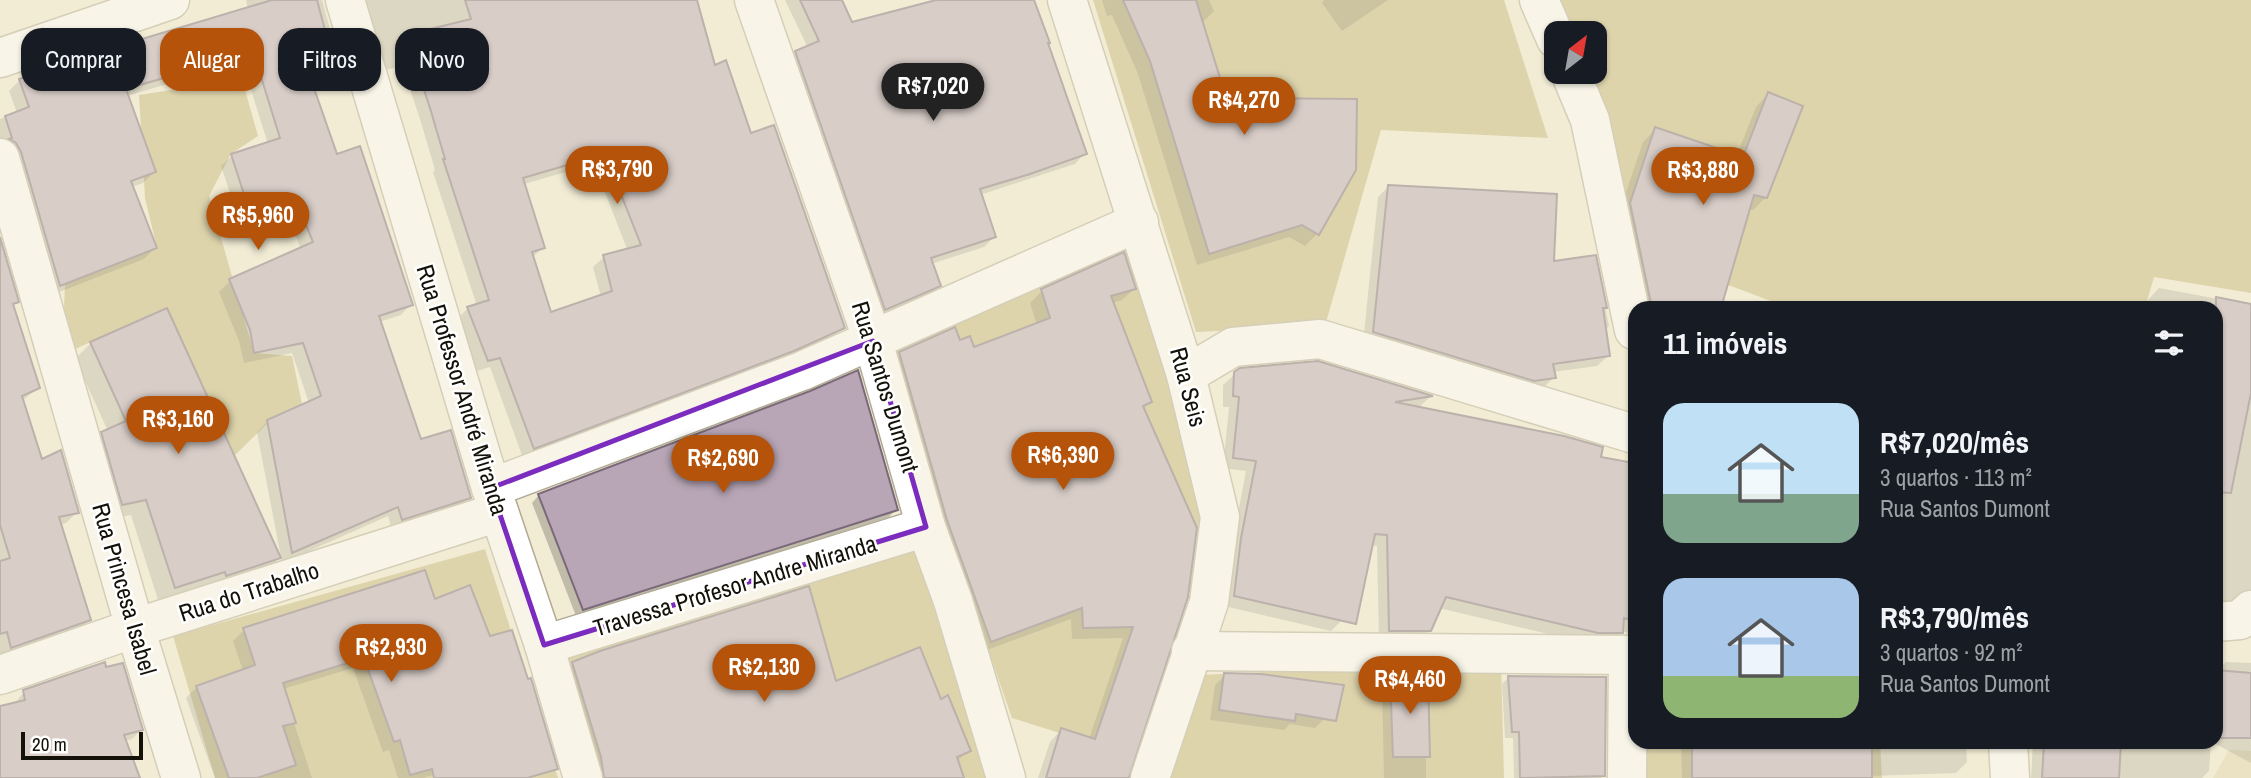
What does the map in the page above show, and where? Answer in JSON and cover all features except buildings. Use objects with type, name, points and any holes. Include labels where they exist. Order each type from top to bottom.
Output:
[{"type":"street","points":[[0,58],[170,0]]},
{"type":"street","name":"Rua Professor André Miranda","points":[[345,0],[495,500],[544,645],[583,778]]},
{"type":"street","name":"Rua Santos Dumont","points":[[754,0],[873,341],[926,527],[953,601],[1006,778]]},
{"type":"street","name":"Rua Seis","points":[[1067,0],[1186,375],[1220,517],[1209,602],[1150,778]]},
{"type":"street","points":[[1539,0],[1548,21]]},
{"type":"street","points":[[1575,84],[1590,120],[1628,301]]},
{"type":"street","name":"Rua Princesa Isabel","points":[[0,161],[181,778]]},
{"type":"street","name":"Rua do Trabalho","points":[[0,675],[495,500],[873,341],[1139,222]]},
{"type":"street","points":[[1186,375],[1233,347],[1320,340],[1628,432]]},
{"type":"street","name":"Travessa Profesor Andre Miranda","points":[[544,645],[926,527]]},
{"type":"street","points":[[2223,621],[2240,620],[2251,610]]},
{"type":"street","points":[[1191,651],[1628,655]]},
{"type":"street","points":[[1627,778],[1628,747]]},
{"type":"street","points":[[2008,749],[2010,778]]},
{"type":"highlighted area","points":[[873,341],[926,527],[544,645],[491,488]]},
{"type":"shaded area","points":[[1093,0],[1504,0],[1548,138],[1381,130],[1325,326],[1196,332]]},
{"type":"shaded area","points":[[1551,0],[2251,0],[2251,293],[2154,277],[2147,301],[1771,301],[1723,283],[1717,301],[1646,301],[1585,84],[1607,84],[1607,21],[1560,21]]},
{"type":"shaded area","points":[[165,91],[245,91],[258,136],[231,154],[209,196],[254,353],[292,356],[302,404],[275,416],[234,456],[166,308],[62,355],[65,284],[157,248],[145,198],[139,95]]},
{"type":"shaded area","points":[[1132,232],[1207,535],[1139,758],[1012,718],[884,352]]},
{"type":"shaded area","points":[[485,549],[558,778],[215,778],[173,636]]},
{"type":"shaded area","points":[[915,549],[988,778],[600,778],[556,651]]},
{"type":"shaded area","points":[[1501,661],[1504,778],[1166,778],[1200,675]]},
{"type":"shaded area","points":[[1638,749],[1880,749],[1882,778],[1637,778]]},
{"type":"shaded area","points":[[2229,750],[2251,751],[2251,778],[2213,778]]}]
